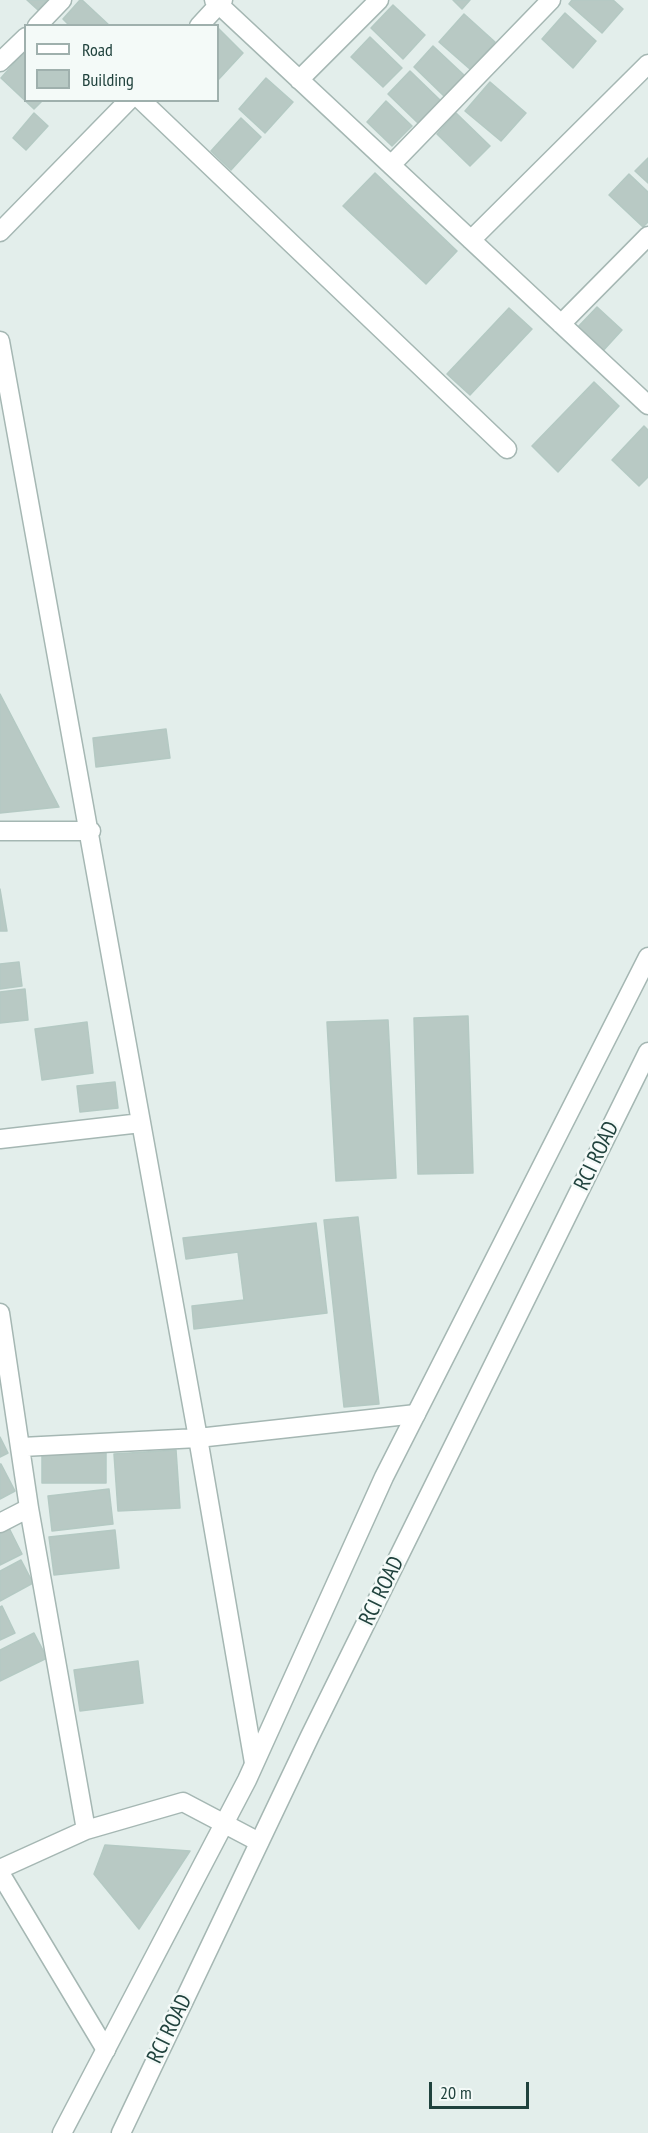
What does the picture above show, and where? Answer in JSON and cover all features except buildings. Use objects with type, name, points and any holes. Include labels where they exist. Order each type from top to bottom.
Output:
[{"type":"street","points":[[39,24],[62,0]]},
{"type":"street","points":[[299,80],[379,0]]},
{"type":"street","points":[[391,165],[551,0]]},
{"type":"street","points":[[201,24],[219,2],[299,80],[561,324],[647,400]]},
{"type":"street","points":[[0,62],[24,39]]},
{"type":"street","points":[[471,240],[648,64]]},
{"type":"street","points":[[0,232],[127,102]]},
{"type":"street","points":[[143,102],[507,449]]},
{"type":"street","points":[[561,324],[648,236]]},
{"type":"street","points":[[0,341],[91,831],[255,1763]]},
{"type":"street","points":[[0,831],[91,831]]},
{"type":"street","points":[[62,2133],[255,1763],[384,1478],[648,957]]},
{"type":"street","name":"RCI ROAD","points":[[121,2133],[259,1842],[648,1052]]},
{"type":"street","points":[[0,1139],[141,1123]]},
{"type":"street","points":[[1,1321],[22,1447],[29,1508],[86,1830]]},
{"type":"street","points":[[22,1447],[198,1438],[416,1414]]},
{"type":"street","points":[[0,1523],[29,1508]]},
{"type":"street","points":[[106,2050],[0,1871],[86,1830],[183,1802],[259,1842]]}]
